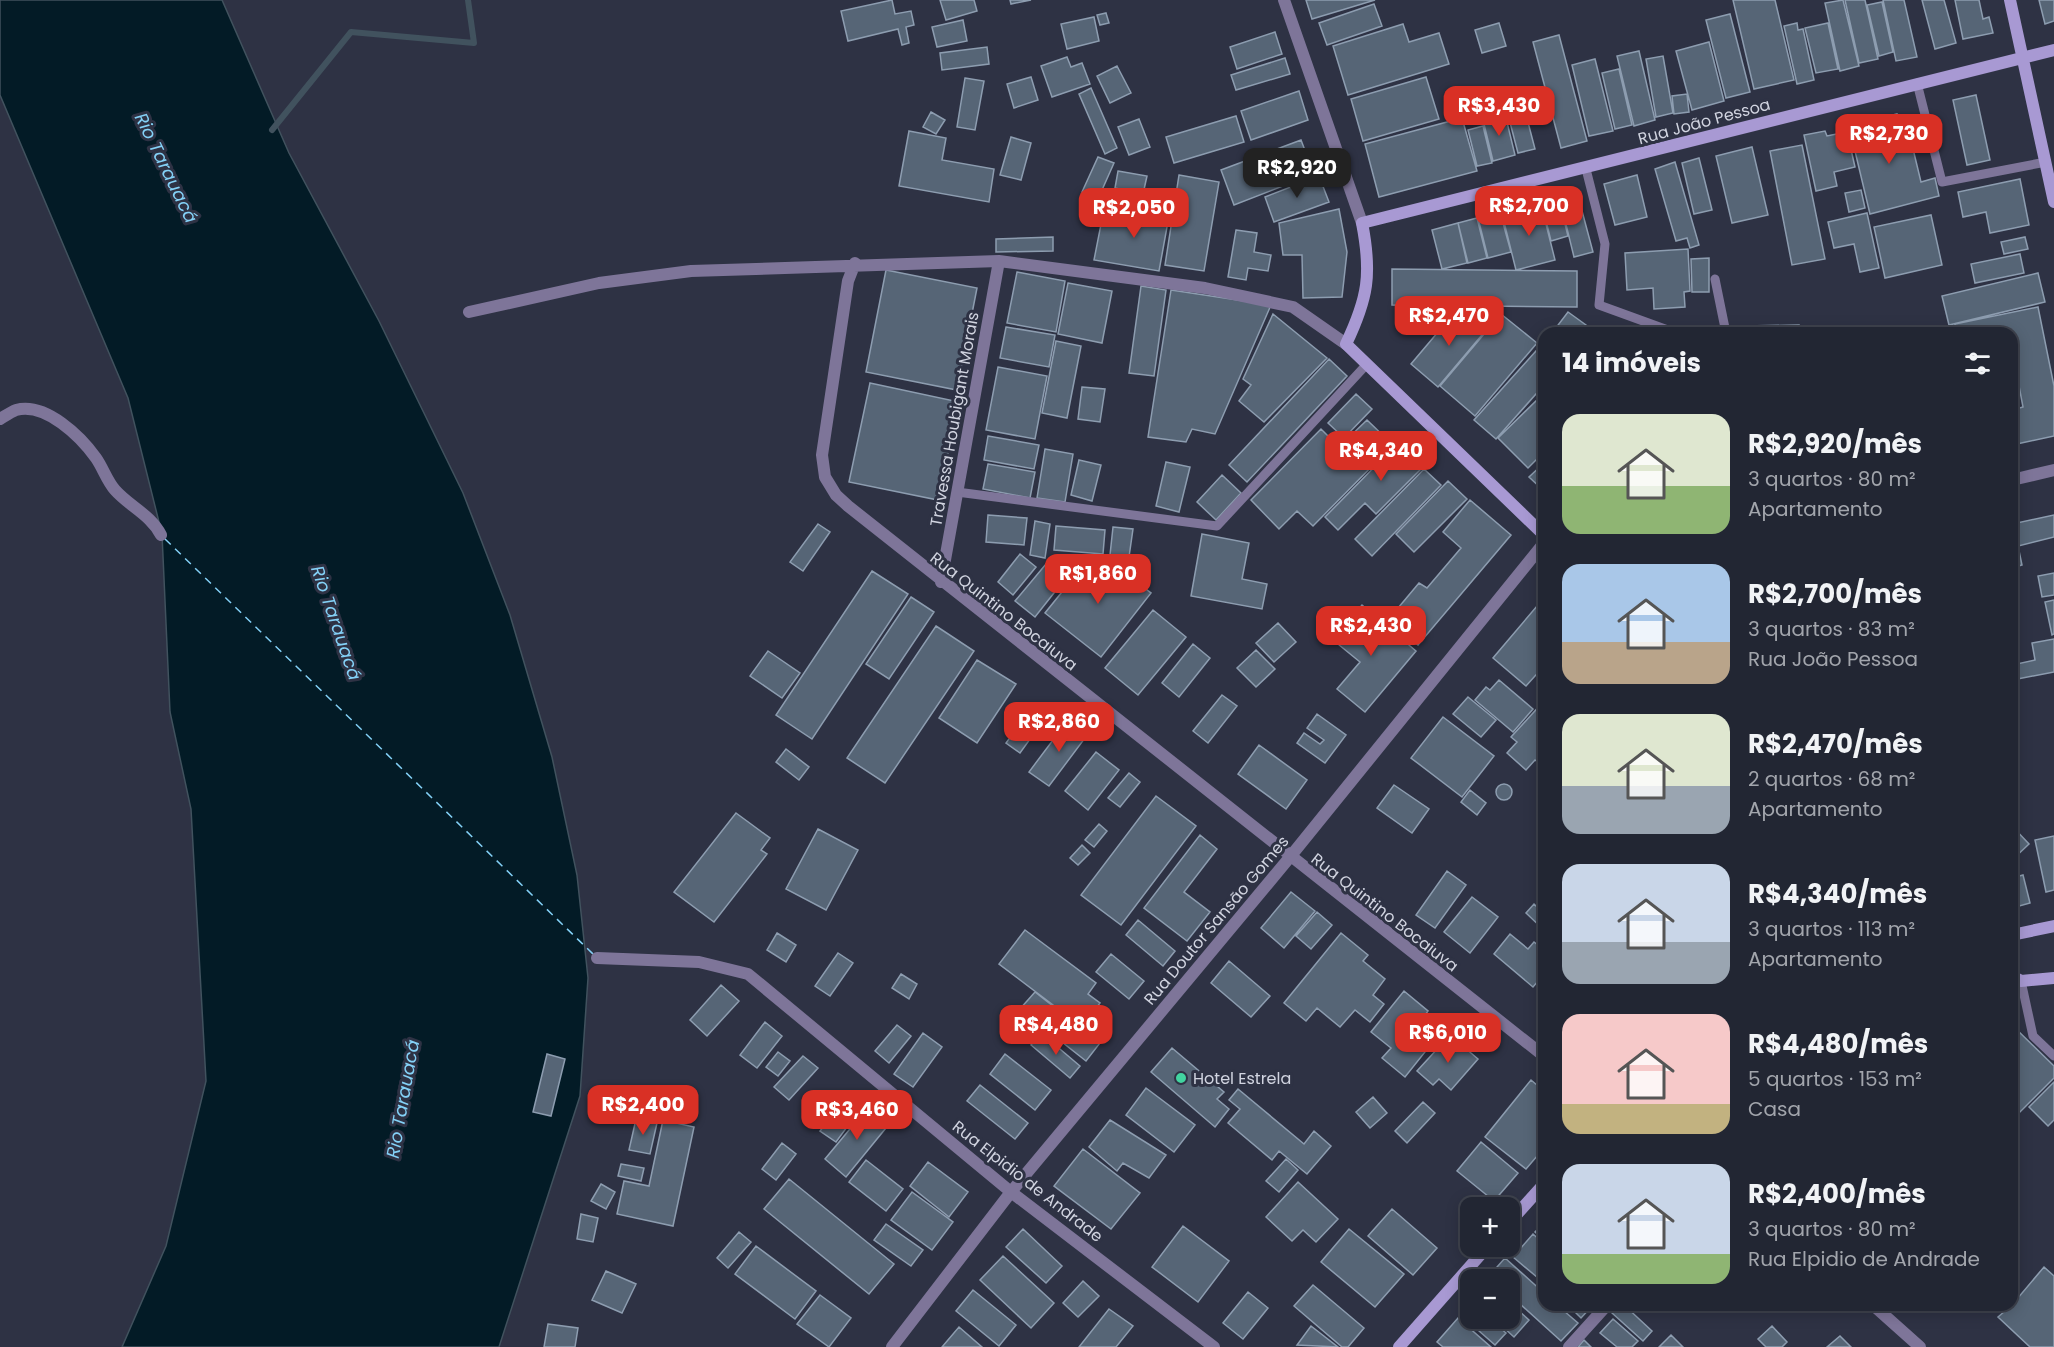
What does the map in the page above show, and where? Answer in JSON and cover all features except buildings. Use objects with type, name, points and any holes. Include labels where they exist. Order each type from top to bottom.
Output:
[{"type":"street","points":[[1284,0],[1362,224],[1369,259],[1362,312],[1346,344]]},
{"type":"street","points":[[2010,0],[2054,202]]},
{"type":"street","name":"Rua João Pessoa","points":[[1362,224],[2054,50]]},
{"type":"street","points":[[469,312],[567,289],[658,274],[855,263],[999,261],[1205,288],[1293,307],[1346,344],[1538,529]]},
{"type":"street","name":"Travessa Houbigant Morais","points":[[941,582],[999,261]]},
{"type":"street","name":"Rua Quintino Bocaiuva","points":[[855,263],[848,281],[823,448],[822,470],[842,501],[1290,858],[1538,1051]]},
{"type":"street","points":[[0,419],[17,410],[36,411],[54,418],[74,433],[96,458],[115,490],[156,526],[161,535]]},
{"type":"street","points":[[2018,479],[2054,470]]},
{"type":"street","name":"Rua Doutor Sansão Gomes","points":[[892,1347],[1011,1192],[1290,858],[1538,550]]},
{"type":"street","points":[[2018,934],[2054,926]]},
{"type":"street","name":"Rua Elpidio de Andrade","points":[[597,958],[699,962],[748,974],[1011,1192],[1214,1347]]},
{"type":"street","points":[[2018,978],[2054,978]]},
{"type":"street","points":[[1520,1211],[1538,1191]]},
{"type":"street","points":[[1399,1347],[1478,1257]]},
{"type":"street","points":[[1569,1347],[1602,1311]]},
{"type":"street","points":[[1880,1311],[1920,1347]]},
{"type":"lane","points":[[1917,83],[1942,182],[2046,162]]},
{"type":"lane","points":[[1586,169],[1605,244],[1599,305],[1660,327]]},
{"type":"lane","points":[[1715,279],[1725,327]]},
{"type":"lane","points":[[957,492],[1217,526],[1367,364]]},
{"type":"lane","points":[[2018,985],[2033,1036],[2054,1056]]},
{"type":"water","name":"Rio Tarauacá","points":[[0,0],[222,0],[289,153],[379,321],[463,493],[510,615],[552,757],[577,875],[588,978],[580,1096],[499,1347],[122,1347],[166,1246],[206,1081],[191,809],[170,712],[162,534],[128,398],[0,95]]},
{"type":"waterway","points":[[272,130],[351,32],[474,43],[468,0]]},
{"type":"ferry route","points":[[165,539],[594,955]]},
{"type":"place","name":"Hotel Estrela","points":[[1181,1078]]}]
